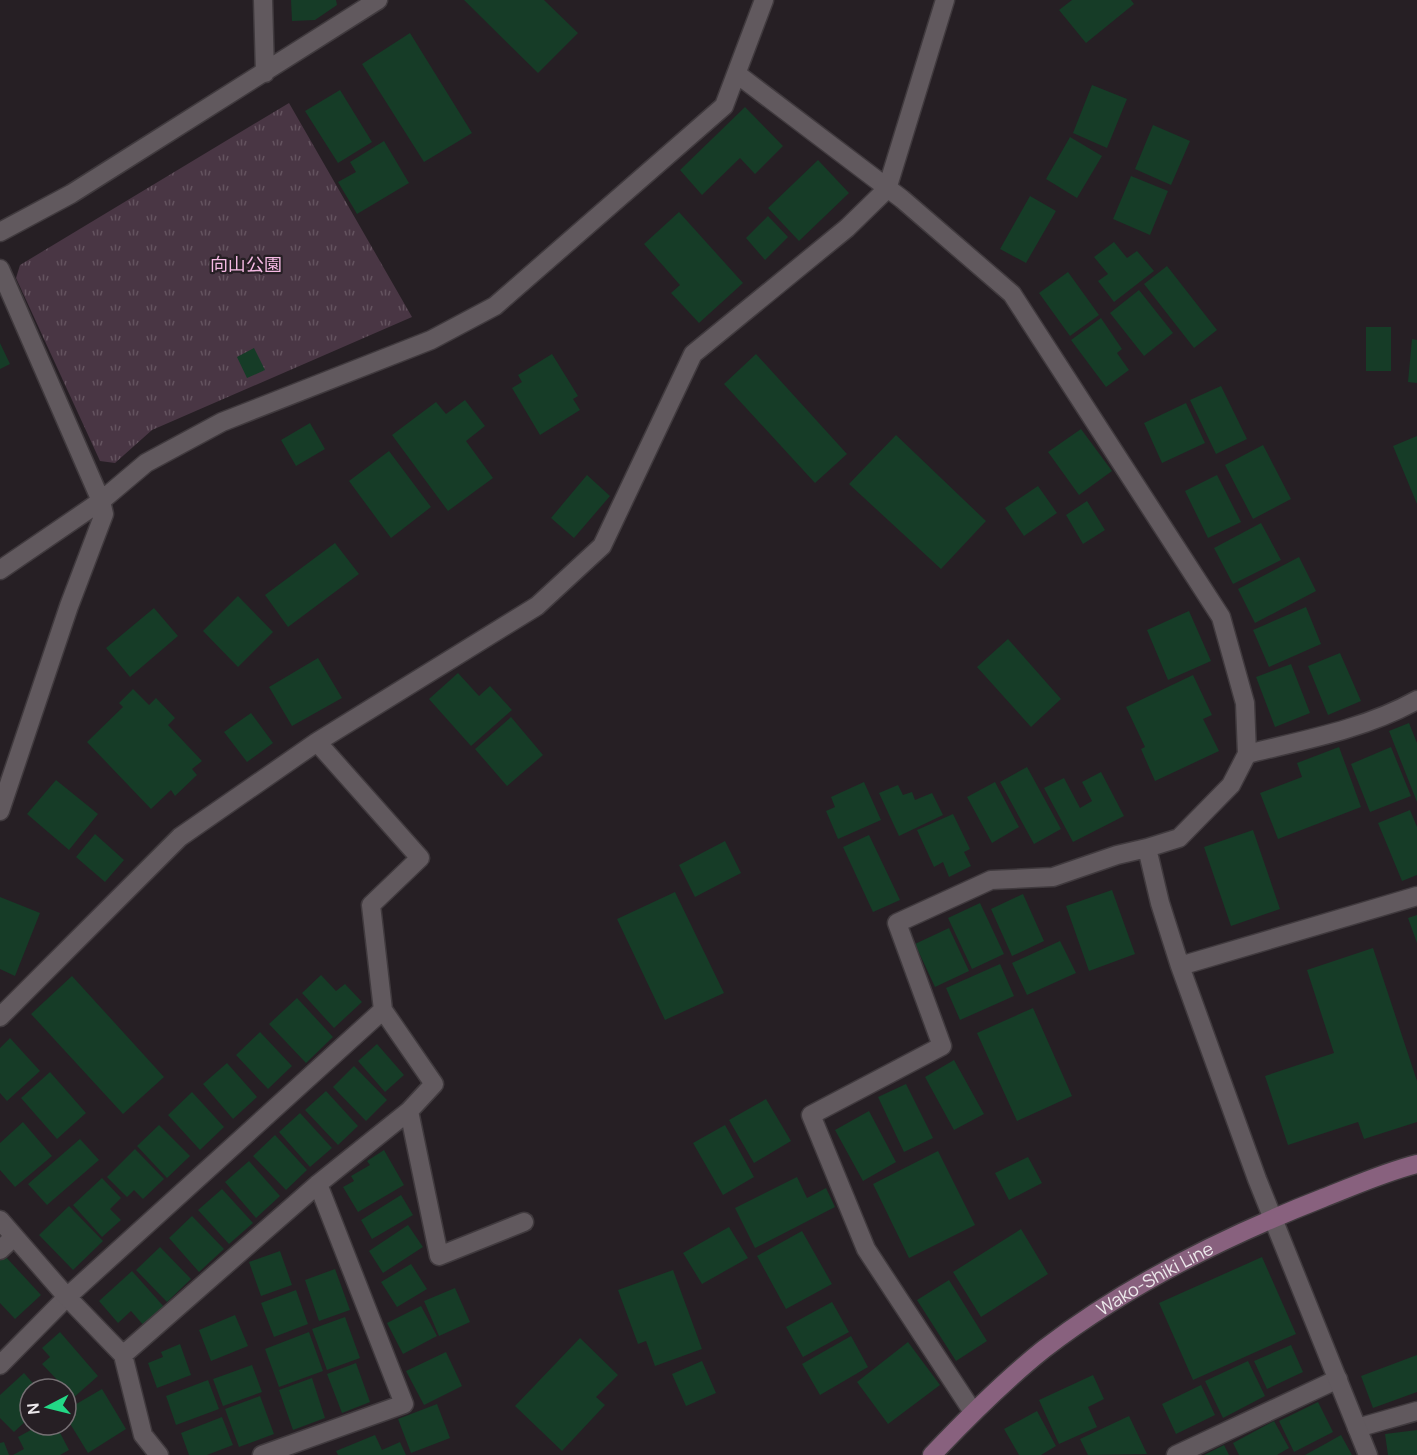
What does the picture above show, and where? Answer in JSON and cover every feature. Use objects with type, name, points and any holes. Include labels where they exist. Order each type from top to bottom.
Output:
[{"type":"main road","name":"Wako-Shiki Line","points":[[932,1455],[973,1412],[1044,1349],[1108,1304],[1186,1261],[1271,1220],[1417,1164]]},
{"type":"street","points":[[263,0],[266,73]]},
{"type":"street","points":[[0,232],[71,194],[266,73],[378,0]]},
{"type":"street","points":[[0,570],[101,501],[146,463],[222,422],[431,339],[495,306],[724,106],[764,0]]},
{"type":"street","points":[[0,1017],[180,837],[317,742],[537,606],[602,546],[693,354],[847,228],[887,189],[945,0]]},
{"type":"street","points":[[737,74],[902,199],[1012,294],[1221,617],[1245,703],[1247,754],[1231,785],[1179,838],[1117,855],[1053,877],[991,880],[897,923],[942,1046],[811,1115],[866,1249],[973,1412]]},
{"type":"street","points":[[0,269],[101,501],[104,514],[69,606],[0,811]]},
{"type":"street","points":[[1247,754],[1332,733],[1398,711],[1417,700]]},
{"type":"street","points":[[123,1355],[318,1184],[409,1111],[434,1084],[383,1010],[371,905],[420,858],[317,742]]},
{"type":"street","points":[[1147,848],[1160,903],[1180,966],[1271,1220],[1368,1455]]},
{"type":"street","points":[[1180,966],[1417,896]]},
{"type":"street","points":[[0,1365],[67,1297],[383,1010]]},
{"type":"street","points":[[409,1111],[439,1256],[524,1222]]},
{"type":"street","points":[[262,1455],[404,1404],[318,1184]]},
{"type":"street","points":[[0,1220],[67,1297],[123,1355],[143,1435],[159,1455]]},
{"type":"street","points":[[0,1250],[14,1237]]},
{"type":"street","points":[[1176,1455],[1338,1379]]},
{"type":"street","points":[[1357,1428],[1417,1411]]},
{"type":"green space","name":"向山公園","points":[[289,103],[412,317],[152,430],[115,463],[100,461],[16,278],[20,265]]},
{"type":"building","points":[[291,0],[336,0],[337,5],[315,20],[292,21]]},
{"type":"building","points":[[464,0],[544,0],[578,33],[538,73]]},
{"type":"building","points":[[1072,0],[1131,0],[1134,4],[1086,43],[1059,10]]},
{"type":"building","points":[[410,33],[472,133],[424,162],[362,64]]},
{"type":"building","points":[[1092,85],[1127,99],[1107,148],[1073,133]]},
{"type":"building","points":[[340,90],[372,142],[338,163],[305,111]]},
{"type":"building","points":[[745,107],[783,146],[755,174],[740,158],[702,195],[680,170]]},
{"type":"building","points":[[1153,125],[1190,141],[1171,185],[1135,169]]},
{"type":"building","points":[[1070,137],[1102,156],[1077,198],[1046,179]]},
{"type":"building","points":[[384,141],[409,183],[357,214],[338,182],[356,172],[350,162]]},
{"type":"building","points":[[818,160],[849,193],[799,241],[768,208]]},
{"type":"building","points":[[1131,176],[1168,191],[1150,235],[1113,219]]},
{"type":"building","points":[[1030,196],[1056,211],[1026,263],[1000,249]]},
{"type":"building","points":[[679,212],[743,283],[699,323],[671,293],[680,285],[644,244]]},
{"type":"building","points":[[768,216],[788,237],[765,260],[746,238]]},
{"type":"building","points":[[1114,242],[1127,258],[1137,251],[1154,271],[1114,302],[1098,281],[1108,274],[1094,257]]},
{"type":"building","points":[[1167,266],[1217,330],[1194,348],[1144,284]]},
{"type":"building","points":[[1068,272],[1099,315],[1070,336],[1039,293]]},
{"type":"building","points":[[1139,290],[1173,333],[1144,356],[1110,313]]},
{"type":"building","points":[[1101,318],[1122,349],[1117,353],[1129,370],[1106,387],[1071,340]]},
{"type":"building","points":[[1366,327],[1391,327],[1391,371],[1366,371]]},
{"type":"building","points":[[1412,339],[1417,340],[1417,383],[1408,382]]},
{"type":"building","points":[[0,343],[10,364],[0,369]]},
{"type":"building","points":[[254,348],[265,370],[247,378],[237,357]]},
{"type":"building","points":[[552,354],[578,396],[573,399],[580,410],[540,435],[512,388],[522,382],[518,375]]},
{"type":"building","points":[[756,354],[847,454],[815,483],[724,384]]},
{"type":"building","points":[[1221,386],[1247,439],[1216,454],[1190,400]]},
{"type":"building","points":[[465,400],[485,426],[466,441],[493,478],[448,511],[392,435],[436,402],[446,414]]},
{"type":"building","points":[[1186,403],[1205,443],[1162,463],[1144,423]]},
{"type":"building","points":[[310,423],[325,449],[296,466],[281,440]]},
{"type":"building","points":[[1081,429],[1112,471],[1079,495],[1048,452]]},
{"type":"building","points":[[896,435],[986,521],[941,569],[849,484]]},
{"type":"building","points":[[1417,436],[1417,504],[1393,446]]},
{"type":"building","points":[[1263,445],[1291,499],[1253,519],[1225,465]]},
{"type":"building","points":[[389,451],[431,507],[391,538],[349,481]]},
{"type":"building","points":[[587,475],[610,496],[574,538],[551,518]]},
{"type":"building","points":[[1217,475],[1241,522],[1208,538],[1185,491]]},
{"type":"building","points":[[1038,486],[1057,513],[1024,536],[1005,508]]},
{"type":"building","points":[[1087,501],[1105,530],[1083,544],[1066,515]]},
{"type":"building","points":[[1261,523],[1281,560],[1233,584],[1214,548]]},
{"type":"building","points":[[335,543],[359,574],[288,627],[265,595]]},
{"type":"building","points":[[1299,557],[1316,591],[1255,623],[1238,589]]},
{"type":"building","points":[[238,596],[273,632],[238,667],[203,631]]},
{"type":"building","points":[[1306,607],[1321,644],[1269,667],[1253,630]]},
{"type":"building","points":[[154,608],[178,636],[130,677],[106,648]]},
{"type":"building","points":[[1189,611],[1211,661],[1168,680],[1147,630]]},
{"type":"building","points":[[1008,639],[1061,699],[1031,727],[977,667]]},
{"type":"building","points":[[1340,653],[1361,701],[1328,715],[1308,666]]},
{"type":"building","points":[[318,658],[342,698],[292,726],[269,687]]},
{"type":"building","points":[[1291,664],[1310,713],[1275,727],[1256,677]]},
{"type":"building","points":[[458,673],[479,696],[490,686],[512,710],[471,746],[429,699]]},
{"type":"building","points":[[1193,675],[1212,715],[1203,719],[1219,751],[1155,781],[1141,749],[1145,747],[1126,707]]},
{"type":"building","points":[[133,689],[149,705],[156,698],[175,718],[168,725],[202,761],[192,769],[197,775],[175,796],[171,790],[151,809],[87,742],[123,707],[119,703]]},
{"type":"building","points":[[251,713],[273,743],[247,762],[224,732]]},
{"type":"building","points":[[511,717],[543,755],[507,786],[475,749]]},
{"type":"building","points":[[1409,723],[1417,743],[1417,802],[1389,731]]},
{"type":"building","points":[[1339,747],[1361,807],[1278,839],[1260,793],[1302,777],[1297,763]]},
{"type":"building","points":[[1391,747],[1411,796],[1370,812],[1351,764]]},
{"type":"building","points":[[1027,767],[1061,829],[1034,844],[1000,782]]},
{"type":"building","points":[[1101,772],[1124,816],[1073,842],[1044,788],[1064,778],[1080,808],[1092,801],[1082,782]]},
{"type":"building","points":[[56,780],[98,814],[69,850],[27,814]]},
{"type":"building","points":[[864,782],[881,820],[838,839],[826,811],[835,807],[831,797]]},
{"type":"building","points":[[995,782],[1019,827],[992,843],[967,797]]},
{"type":"building","points":[[898,785],[903,795],[912,792],[915,800],[932,793],[943,815],[899,836],[879,793]]},
{"type":"building","points":[[1410,810],[1417,827],[1417,875],[1402,881],[1378,823]]},
{"type":"building","points":[[953,814],[970,849],[964,852],[971,866],[949,877],[943,862],[934,867],[917,830]]},
{"type":"building","points":[[1253,830],[1280,909],[1231,926],[1204,847]]},
{"type":"building","points":[[95,834],[124,860],[105,882],[76,857]]},
{"type":"building","points":[[869,835],[900,900],[873,912],[843,847]]},
{"type":"building","points":[[725,841],[741,873],[695,897],[679,865]]},
{"type":"building","points":[[1112,890],[1135,954],[1089,971],[1066,906]]},
{"type":"building","points":[[675,892],[724,993],[665,1020],[617,919]]},
{"type":"building","points":[[1023,894],[1044,941],[1012,956],[991,909]]},
{"type":"building","points":[[0,897],[40,913],[15,976],[0,969]]},
{"type":"building","points":[[980,903],[1004,954],[972,969],[948,918]]},
{"type":"building","points":[[1417,915],[1417,943],[1408,918]]},
{"type":"building","points":[[949,928],[969,971],[935,987],[915,944]]},
{"type":"building","points":[[1060,941],[1076,973],[1027,995],[1012,963]]},
{"type":"building","points":[[1373,948],[1417,1081],[1417,1122],[1364,1139],[1358,1122],[1288,1145],[1265,1076],[1334,1053],[1307,970]]},
{"type":"building","points":[[1000,964],[1014,996],[960,1020],[946,988]]},
{"type":"building","points":[[321,975],[336,991],[345,984],[362,1002],[334,1028],[302,993]]},
{"type":"building","points":[[72,976],[164,1077],[123,1114],[31,1014]]},
{"type":"building","points":[[297,998],[333,1037],[306,1063],[269,1024]]},
{"type":"building","points":[[1033,1008],[1072,1096],[1017,1121],[977,1033]]},
{"type":"building","points":[[260,1032],[292,1066],[268,1089],[236,1055]]},
{"type":"building","points":[[10,1038],[40,1071],[7,1101],[0,1093],[0,1048]]},
{"type":"building","points":[[377,1044],[404,1075],[385,1092],[358,1061]]},
{"type":"building","points":[[954,1060],[984,1114],[954,1130],[925,1077]]},
{"type":"building","points":[[227,1063],[257,1097],[233,1119],[203,1084]]},
{"type":"building","points":[[354,1066],[387,1100],[366,1121],[333,1087]]},
{"type":"building","points":[[50,1072],[86,1113],[57,1139],[21,1098]]},
{"type":"building","points":[[906,1084],[933,1138],[904,1152],[878,1097]]},
{"type":"building","points":[[326,1091],[358,1126],[338,1145],[305,1110]]},
{"type":"building","points":[[192,1092],[224,1127],[200,1150],[168,1115]]},
{"type":"building","points":[[766,1099],[791,1141],[754,1163],[729,1120]]},
{"type":"building","points":[[869,1111],[896,1162],[863,1181],[835,1130]]},
{"type":"building","points":[[300,1113],[332,1148],[310,1167],[279,1132]]},
{"type":"building","points":[[23,1122],[52,1156],[15,1187],[0,1170],[0,1143]]},
{"type":"building","points":[[159,1125],[190,1156],[167,1178],[137,1146]]},
{"type":"building","points":[[725,1125],[754,1177],[723,1195],[693,1143]]},
{"type":"building","points":[[275,1135],[307,1170],[286,1190],[253,1156]]},
{"type":"building","points":[[80,1139],[99,1160],[47,1205],[28,1184]]},
{"type":"building","points":[[135,1149],[164,1179],[143,1199],[134,1190],[127,1197],[107,1177]]},
{"type":"building","points":[[384,1150],[404,1185],[358,1212],[343,1187],[354,1181],[351,1176],[370,1165],[367,1161]]},
{"type":"building","points":[[938,1151],[975,1225],[909,1258],[873,1184]]},
{"type":"building","points":[[1028,1157],[1042,1183],[1009,1200],[995,1173]]},
{"type":"building","points":[[249,1161],[280,1196],[256,1218],[225,1182]]},
{"type":"building","points":[[797,1177],[807,1198],[826,1188],[835,1207],[755,1248],[735,1208]]},
{"type":"building","points":[[102,1178],[121,1198],[110,1209],[121,1220],[102,1237],[73,1205]]},
{"type":"building","points":[[222,1189],[253,1223],[229,1244],[198,1210]]},
{"type":"building","points":[[401,1195],[413,1215],[372,1239],[361,1220]]},
{"type":"building","points":[[69,1206],[103,1241],[73,1270],[39,1235]]},
{"type":"building","points":[[192,1216],[224,1249],[199,1272],[169,1238]]},
{"type":"building","points":[[408,1225],[423,1247],[383,1273],[369,1251]]},
{"type":"building","points":[[729,1227],[748,1258],[702,1284],[683,1253]]},
{"type":"building","points":[[1021,1229],[1048,1274],[981,1317],[953,1272]]},
{"type":"building","points":[[802,1231],[832,1284],[786,1309],[757,1256]]},
{"type":"building","points":[[160,1247],[191,1279],[167,1302],[136,1270]]},
{"type":"building","points":[[280,1251],[292,1285],[261,1296],[249,1262]]},
{"type":"building","points":[[4,1255],[41,1295],[15,1319],[0,1303],[0,1258]]},
{"type":"building","points":[[1262,1257],[1296,1334],[1193,1380],[1159,1303]]},
{"type":"building","points":[[411,1264],[427,1289],[397,1307],[381,1282]]},
{"type":"building","points":[[335,1269],[350,1310],[319,1321],[305,1280]]},
{"type":"building","points":[[673,1270],[702,1349],[655,1366],[646,1341],[638,1344],[618,1290]]},
{"type":"building","points":[[132,1271],[165,1308],[145,1327],[131,1311],[118,1323],[99,1301]]},
{"type":"building","points":[[949,1280],[987,1341],[956,1361],[917,1300]]},
{"type":"building","points":[[455,1288],[470,1322],[439,1336],[424,1301]]},
{"type":"building","points":[[296,1290],[308,1324],[274,1337],[261,1303]]},
{"type":"building","points":[[832,1302],[849,1332],[803,1357],[786,1327]]},
{"type":"building","points":[[421,1306],[437,1336],[403,1354],[387,1323]]},
{"type":"building","points":[[235,1315],[248,1346],[211,1361],[199,1330]]},
{"type":"building","points":[[345,1317],[360,1358],[327,1370],[312,1329]]},
{"type":"building","points":[[60,1332],[98,1376],[78,1394],[78,1377],[54,1377],[42,1364],[50,1357],[42,1348]]},
{"type":"building","points":[[309,1332],[323,1371],[279,1387],[265,1349]]},
{"type":"building","points":[[851,1336],[868,1367],[820,1395],[802,1364]]},
{"type":"building","points":[[580,1338],[618,1375],[596,1397],[605,1405],[562,1451],[515,1406]]},
{"type":"building","points":[[908,1342],[940,1385],[888,1424],[857,1382]]},
{"type":"building","points":[[180,1344],[191,1375],[157,1388],[148,1363],[163,1357],[161,1352]]},
{"type":"building","points":[[1291,1345],[1303,1372],[1267,1389],[1254,1361]]},
{"type":"building","points":[[446,1352],[462,1386],[424,1405],[406,1371]]},
{"type":"building","points":[[1417,1355],[1417,1392],[1373,1408],[1361,1376]]},
{"type":"building","points":[[702,1361],[716,1393],[686,1406],[672,1374]]},
{"type":"building","points":[[1248,1361],[1265,1396],[1223,1418],[1205,1381]]},
{"type":"building","points":[[356,1363],[370,1402],[342,1413],[327,1374]]},
{"type":"building","points":[[252,1365],[262,1392],[223,1406],[213,1379]]},
{"type":"building","points":[[1093,1375],[1104,1399],[1088,1407],[1097,1427],[1059,1444],[1039,1400]]},
{"type":"building","points":[[18,1378],[18,1428],[14,1432],[0,1418],[0,1395]]},
{"type":"building","points":[[312,1378],[325,1418],[293,1430],[279,1390]]},
{"type":"building","points":[[208,1380],[219,1409],[176,1425],[166,1396]]},
{"type":"building","points":[[1201,1385],[1215,1415],[1176,1434],[1162,1404]]},
{"type":"building","points":[[102,1389],[126,1429],[88,1453],[78,1437],[78,1403]]},
{"type":"building","points":[[260,1396],[274,1434],[239,1447],[225,1409]]},
{"type":"building","points":[[1318,1402],[1333,1432],[1294,1452],[1279,1421]]},
{"type":"building","points":[[437,1404],[450,1438],[411,1453],[398,1419]]},
{"type":"building","points":[[1037,1411],[1056,1446],[1041,1455],[1019,1455],[1004,1429]]},
{"type":"building","points":[[1129,1416],[1147,1454],[1088,1455],[1080,1439]]},
{"type":"building","points":[[222,1417],[233,1445],[207,1455],[189,1455],[181,1433]]},
{"type":"building","points":[[1274,1421],[1289,1448],[1277,1455],[1239,1455],[1233,1443]]},
{"type":"building","points":[[1417,1430],[1417,1455],[1388,1455],[1385,1434]]},
{"type":"building","points":[[375,1435],[382,1450],[400,1442],[406,1455],[338,1455],[336,1451]]},
{"type":"building","points":[[1341,1435],[1352,1455],[1305,1455],[1325,1444]]},
{"type":"building","points":[[18,1437],[62,1437],[69,1450],[60,1455],[13,1455],[24,1449]]},
{"type":"building","points":[[4,1442],[9,1455],[0,1455],[0,1443]]},
{"type":"building","points":[[1224,1445],[1229,1455],[1204,1455]]}]
